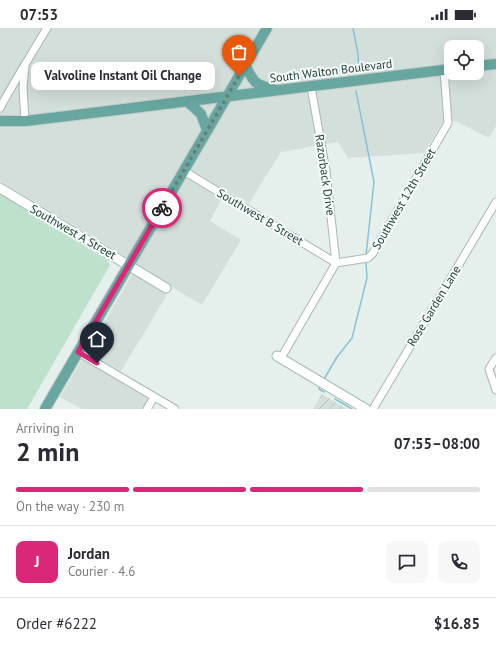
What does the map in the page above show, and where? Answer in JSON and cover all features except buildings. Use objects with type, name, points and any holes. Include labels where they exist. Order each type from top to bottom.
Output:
[{"type":"main road","points":[[45,409],[267,28]]},
{"type":"main road","points":[[484,65],[496,64]]},
{"type":"main road","points":[[245,65],[256,84],[279,91]]},
{"type":"main road","name":"South Walton Boulevard","points":[[0,121],[25,121],[444,70]]},
{"type":"main road","points":[[188,102],[201,114],[207,130]]},
{"type":"street","points":[[0,108],[19,72],[25,66],[47,28]]},
{"type":"street","points":[[25,66],[23,86],[25,121]]},
{"type":"street","name":"Southwest 12th Street","points":[[336,263],[368,258],[373,254],[448,123],[447,80]]},
{"type":"street","name":"Razorback Drive","points":[[311,87],[326,171],[336,263]]},
{"type":"street","name":"Southwest B Street","points":[[184,171],[336,263]]},
{"type":"street","name":"Southwest A Street","points":[[0,188],[129,264],[166,288]]},
{"type":"street","name":"Rose Garden Lane","points":[[373,409],[496,202]]},
{"type":"street","points":[[336,263],[279,357],[366,409]]},
{"type":"street","points":[[78,352],[175,409]]},
{"type":"street","points":[[496,358],[489,370],[496,390]]},
{"type":"street","points":[[147,409],[154,397]]},
{"type":"shaded area","points":[[0,28],[496,28],[496,126],[489,138],[456,121],[443,122],[424,153],[348,158],[338,142],[281,152],[249,203],[226,190],[210,221],[241,240],[202,305],[170,286],[165,298],[121,371],[87,353],[138,264],[0,181]]},
{"type":"shaded area","points":[[82,359],[152,399],[145,409],[82,409],[60,397]]},
{"type":"shaded area","points":[[322,394],[338,404],[347,409],[313,409]]},
{"type":"green space","points":[[0,194],[107,260],[110,265],[27,409],[0,409]]},
{"type":"waterway","points":[[353,28],[358,54],[359,70]]},
{"type":"waterway","points":[[356,91],[374,182],[366,255]]},
{"type":"waterway","points":[[324,379],[337,357],[352,338],[367,278],[366,263]]},
{"type":"waterway","points":[[320,386],[319,389],[324,392]]},
{"type":"waterway","points":[[335,399],[352,409]]},
{"type":"way so far","points":[[162,208],[239,76]]},
{"type":"place","name":"Valvoline Instant Oil Change","points":[[239,76]]},
{"type":"route","points":[[97,363],[78,352],[162,208]]}]
